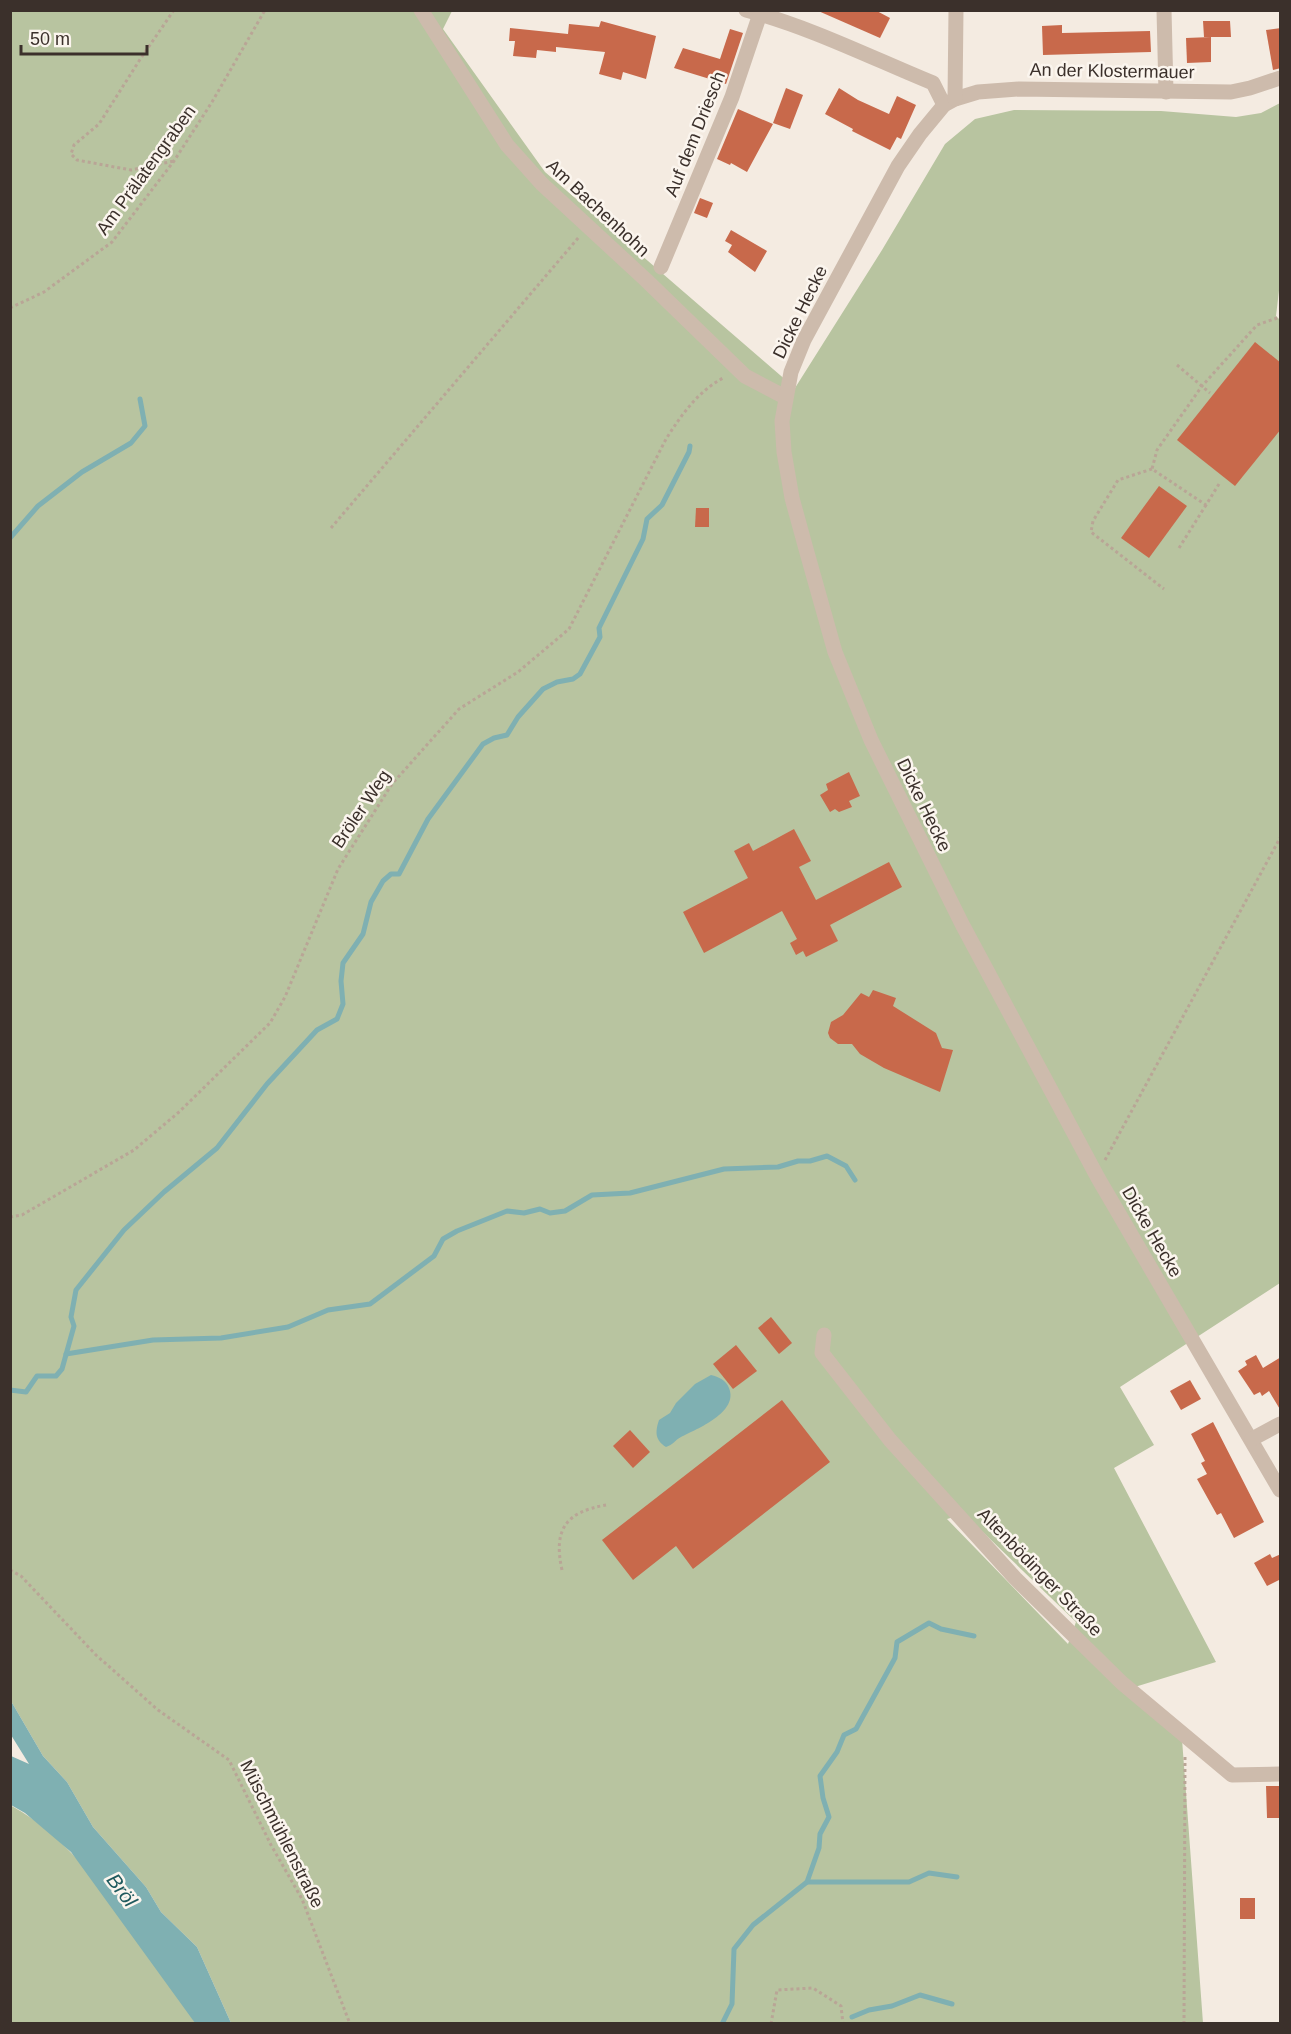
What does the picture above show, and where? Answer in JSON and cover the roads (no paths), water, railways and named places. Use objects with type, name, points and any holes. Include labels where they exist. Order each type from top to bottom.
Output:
[{"type":"street","name":"Am Bachenhohn","points":[[421,10],[507,145],[542,184],[745,376],[785,397]]},
{"type":"street","points":[[949,102],[956,10]]},
{"type":"street","points":[[1164,10],[1166,92]]},
{"type":"street","name":"Auf dem Driesch","points":[[661,267],[732,97],[753,12],[933,83],[949,102]]},
{"type":"street","name":"An der Klostermauer","points":[[949,102],[978,92],[1019,89],[1231,92],[1281,78]]},
{"type":"street","name":"Dicke Hecke","points":[[949,102],[920,134],[898,166],[804,340],[791,372],[785,397],[783,421],[784,452],[792,498],[835,652],[853,699],[924,850],[1098,1178],[1281,1490]]},
{"type":"street","name":"Altenbödinger Straße","points":[[824,1335],[822,1353],[891,1440],[1015,1578],[1122,1683],[1185,1733],[1232,1775],[1281,1774]]},
{"type":"street","points":[[1252,1439],[1281,1424]]},
{"type":"water","points":[[711,1375],[722,1379],[728,1385],[730,1397],[728,1405],[715,1418],[666,1447],[657,1435],[659,1420],[670,1413],[676,1403],[695,1384]]},
{"type":"water","name":"Bröl","points":[[11,1701],[43,1756],[67,1782],[93,1827],[146,1887],[161,1912],[197,1947],[231,2023],[195,2023],[71,1852],[25,1813],[11,1805],[11,1756],[29,1764],[11,1735]]},
{"type":"waterway","points":[[10,538],[38,506],[82,472],[131,443],[145,426],[140,399]]},
{"type":"waterway","points":[[10,1390],[26,1392],[37,1376],[56,1376],[62,1369],[74,1326],[71,1317],[76,1290],[124,1230],[164,1192],[217,1148],[267,1084],[317,1030],[337,1019],[343,1004],[341,981],[343,963],[363,934],[371,902],[383,881],[391,874],[399,874],[428,819],[483,744],[507,735],[518,717],[543,689],[557,682],[573,679],[580,674],[600,637],[599,628],[643,539],[647,519],[662,505],[690,446]]},
{"type":"waterway","points":[[66,1354],[153,1340],[221,1338],[288,1327],[328,1310],[370,1304],[434,1256],[443,1239],[507,1211],[524,1213],[540,1209],[550,1213],[565,1211],[592,1195],[630,1193],[724,1169],[778,1167],[827,1156],[846,1166],[855,1180]]},
{"type":"waterway","points":[[722,2024],[732,2004],[734,1949],[753,1925],[807,1882],[819,1848],[820,1834],[829,1817],[820,1776],[837,1752],[844,1735],[856,1729],[895,1658],[897,1642],[929,1623],[941,1629],[974,1636]]},
{"type":"waterway","points":[[807,1882],[909,1882],[929,1873],[957,1877]]},
{"type":"waterway","points":[[852,2017],[869,2010],[892,2006],[920,1995],[952,2004]]}]
